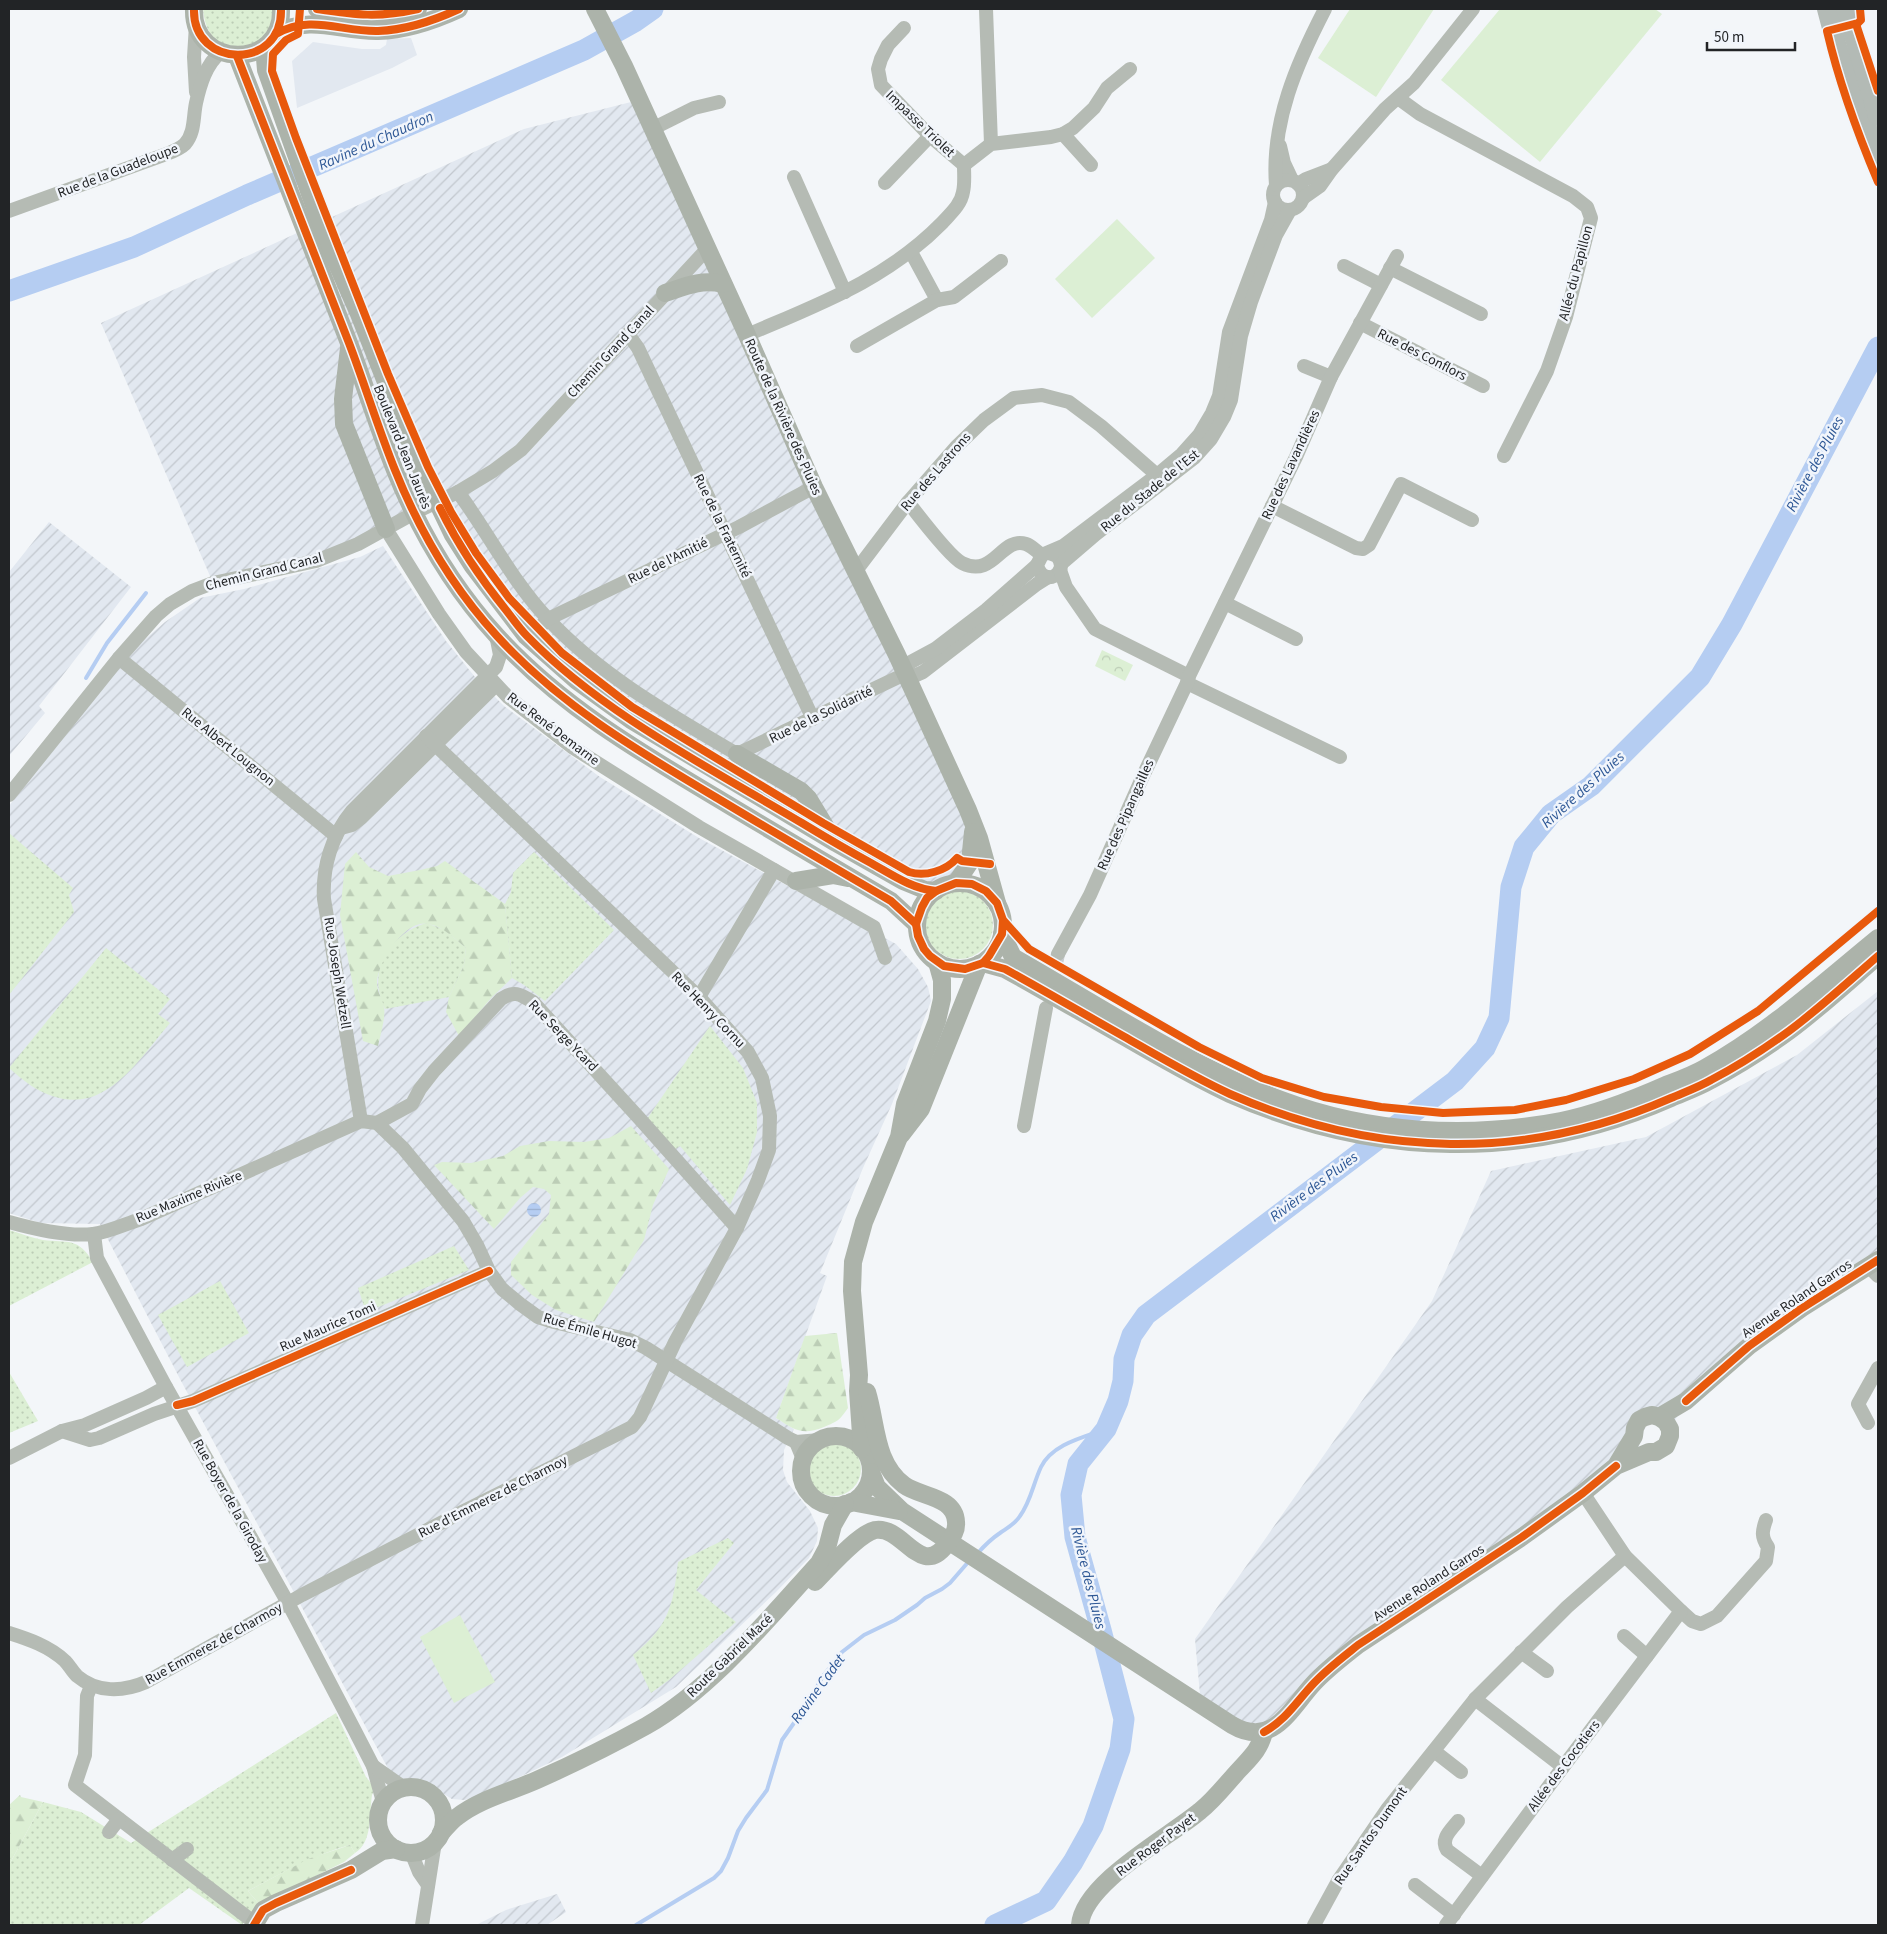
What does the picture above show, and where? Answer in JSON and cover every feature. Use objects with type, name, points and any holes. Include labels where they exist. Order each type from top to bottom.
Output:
[{"type":"highway","points":[[1827,9],[1837,47],[1878,158]]},
{"type":"highway","points":[[1846,9],[1878,116]]},
{"type":"main road","points":[[276,34],[282,9]]},
{"type":"main road","points":[[317,9],[369,16],[397,14],[418,9]]},
{"type":"main road","points":[[195,17],[202,36],[210,46],[229,54],[251,54],[264,47],[276,34],[288,27],[311,24],[357,30],[407,28],[432,21],[459,9]]},
{"type":"main road","name":"Route de la Rivière des Pluies","points":[[595,9],[624,66],[814,487],[905,674],[957,785],[973,824]]},
{"type":"main road","name":"Boulevard Jean Jaurès","points":[[264,47],[266,70],[318,242],[350,345],[394,470],[415,516],[454,582],[496,635],[541,679],[584,715],[617,737],[891,901],[916,924]]},
{"type":"main road","name":"Boulevard Jean Jaurès","points":[[229,54],[261,117],[318,242],[359,314],[416,458],[453,535],[472,566],[526,636],[577,681],[631,720],[903,881],[925,890],[936,891]]},
{"type":"main road","points":[[666,293],[700,282],[710,281],[723,284]]},
{"type":"main road","points":[[350,345],[343,399],[344,424],[386,529]]},
{"type":"main road","points":[[737,754],[801,791],[808,798],[836,843]]},
{"type":"main road","points":[[956,883],[970,862],[973,824]]},
{"type":"main road","points":[[899,1138],[921,1109],[981,963],[997,945],[1002,934],[1003,920],[996,903],[979,838],[973,824]]},
{"type":"main road","points":[[796,881],[833,875],[854,879]]},
{"type":"main road","points":[[862,1449],[859,1375],[854,1319],[853,1262],[864,1222],[899,1138],[905,1104],[936,1021],[942,999],[942,980],[937,962],[924,948],[918,936],[916,924],[927,898],[936,891],[956,883],[972,884],[986,891],[996,903]]},
{"type":"main road","points":[[1002,934],[1013,957],[1184,1064]]},
{"type":"main road","points":[[1564,1127],[1628,1102],[1705,1068],[1781,1018],[1878,938]]},
{"type":"main road","points":[[937,962],[954,968],[965,969],[981,963],[1005,968],[1184,1064],[1282,1100],[1367,1124],[1420,1129],[1497,1130],[1564,1127],[1634,1115],[1711,1081],[1790,1031],[1878,956]]},
{"type":"main road","name":"Avenue Roland Garros","points":[[1664,1423],[1686,1401],[1749,1346],[1802,1308],[1875,1267]]},
{"type":"main road","points":[[768,1619],[778,1616],[787,1609],[863,1535],[875,1530],[885,1530],[891,1532],[918,1554],[933,1557],[941,1552],[954,1534],[956,1520],[952,1510],[944,1502],[905,1486],[892,1475],[880,1453],[870,1401],[859,1375]]},
{"type":"main road","points":[[859,1396],[853,1417],[848,1425],[807,1451],[801,1470],[803,1481],[808,1491],[816,1499],[826,1504],[836,1506],[848,1503],[902,1511]]},
{"type":"main road","name":"Avenue Roland Garros","points":[[1264,1732],[1283,1720],[1314,1683],[1358,1645],[1522,1537],[1616,1466],[1649,1452],[1656,1452],[1666,1446],[1670,1436],[1664,1423],[1652,1415],[1639,1420],[1634,1436],[1616,1466]]},
{"type":"main road","points":[[1634,1436],[1636,1443],[1642,1449],[1649,1452]]},
{"type":"main road","points":[[828,1438],[846,1438],[855,1442],[867,1456],[870,1472],[877,1487],[902,1511],[1201,1706],[1239,1729],[1257,1734],[1264,1732]]},
{"type":"main road","points":[[848,1503],[865,1490],[870,1472]]},
{"type":"main road","name":"Route Gabriel Macé","points":[[438,1837],[458,1816],[483,1802],[537,1780],[648,1725],[683,1700],[723,1666],[819,1563],[833,1525],[848,1503]]},
{"type":"main road","points":[[826,1504],[833,1525]]},
{"type":"main road","name":"Rue Roger Payet","points":[[1239,1729],[1247,1746],[1240,1769]]},
{"type":"main road","name":"Rue Roger Payet","points":[[1080,1925],[1081,1915],[1092,1898],[1107,1882],[1199,1812],[1217,1796],[1259,1748],[1264,1732]]},
{"type":"main road","points":[[255,1923],[263,1910],[351,1870],[382,1851],[403,1851],[424,1850],[438,1837],[444,1820],[441,1808],[434,1797],[425,1790],[415,1787],[403,1788],[392,1792],[383,1802],[378,1815],[379,1829],[388,1844],[403,1851]]},
{"type":"main road","name":"Route Gabriel Macé","points":[[434,1797],[453,1803],[483,1802]]},
{"type":"main road","points":[[351,1870],[372,1842],[379,1829]]},
{"type":"street","points":[[986,9],[991,144]]},
{"type":"street","points":[[1278,136],[1284,163],[1302,190],[1303,198],[1301,204],[1290,210],[1284,210],[1273,198],[1276,186],[1274,164],[1278,136],[1293,79],[1301,58],[1326,9]]},
{"type":"street","points":[[1303,198],[1320,186],[1332,169],[1385,109],[1421,74],[1473,9]]},
{"type":"street","name":"Rue de la Guadeloupe","points":[[195,17],[196,103]]},
{"type":"street","name":"Impasse Triolet","points":[[904,28],[888,45],[881,59],[878,69],[881,85],[930,136],[964,165]]},
{"type":"street","name":"Rue de la Guadeloupe","points":[[9,211],[180,148],[187,142],[192,130],[196,103],[209,65],[214,58],[229,54]]},
{"type":"street","name":"Impasse Triolet","points":[[964,165],[991,144],[1063,134],[1073,128],[1094,108],[1107,88],[1130,69]]},
{"type":"street","name":"Allée du Papillon","points":[[1398,98],[1420,114],[1573,196],[1587,207],[1591,218],[1566,317],[1547,371],[1504,456]]},
{"type":"street","points":[[652,129],[694,108],[719,102]]},
{"type":"street","points":[[1063,134],[1091,166]]},
{"type":"street","points":[[885,183],[930,136]]},
{"type":"street","name":"Impasse Triolet","points":[[747,335],[873,278],[911,252],[955,209],[963,193],[964,165]]},
{"type":"street","points":[[1276,186],[1284,180],[1295,182],[1332,169]]},
{"type":"street","points":[[794,177],[845,292]]},
{"type":"street","name":"Rue du Stade de l'Est","points":[[1275,202],[1271,220],[1229,332],[1219,396],[1212,413],[1199,435],[1182,454],[1157,475],[1043,558],[986,610],[935,649],[909,663],[905,674],[914,676],[924,672],[1055,572],[1096,534],[1194,458],[1211,438],[1224,417],[1230,400],[1241,336],[1260,277],[1278,230],[1290,210]]},
{"type":"street","name":"Chemin Grand Canal","points":[[9,795],[120,658],[156,616],[170,604],[192,591],[214,583],[316,560],[358,544],[416,512],[458,492],[493,471],[521,450],[707,249]]},
{"type":"street","points":[[911,252],[937,300]]},
{"type":"street","name":"Rue des Lavandières","points":[[1188,680],[1331,378],[1397,256]]},
{"type":"street","points":[[857,346],[937,300],[954,297],[1001,261]]},
{"type":"street","points":[[1344,266],[1380,285]]},
{"type":"street","points":[[1390,268],[1481,314]]},
{"type":"street","name":"Rue des Conflors","points":[[1360,323],[1483,386]]},
{"type":"street","name":"Rue de la Fraternité","points":[[628,334],[638,348],[813,719]]},
{"type":"street","points":[[1304,366],[1331,378]]},
{"type":"street","name":"Rue des Lastrons","points":[[855,572],[908,502],[963,438],[1014,398],[1042,395],[1069,402],[1102,426],[1157,475]]},
{"type":"street","points":[[1272,506],[1356,548],[1363,548],[1369,545],[1401,484],[1472,520]]},
{"type":"street","name":"Rue de l'Amitié","points":[[526,636],[536,631],[548,619],[726,533],[814,487]]},
{"type":"street","points":[[458,492],[518,583],[548,619],[584,653],[668,714],[737,754]]},
{"type":"street","points":[[908,502],[953,557],[967,566],[975,568],[983,566],[1000,555],[1011,544],[1019,543],[1029,545],[1043,558]]},
{"type":"street","name":"Rue René Demarne","points":[[386,529],[439,614],[466,652],[492,681],[572,746],[699,826],[874,927],[885,958]]},
{"type":"street","points":[[1043,558],[1057,556],[1055,572],[1095,629],[1188,680],[1340,757]]},
{"type":"street","points":[[1043,558],[1038,571],[1042,575],[1055,572]]},
{"type":"street","points":[[1225,603],[1296,639]]},
{"type":"street","points":[[338,832],[361,818],[431,740],[492,681],[500,655],[496,635]]},
{"type":"street","name":"Rue Albert Lougnon","points":[[120,658],[338,832]]},
{"type":"street","name":"Rue de la Solidarité","points":[[737,754],[905,674]]},
{"type":"street","name":"Rue des Pipangailles","points":[[1058,954],[1090,895],[1137,787],[1188,680]]},
{"type":"street","name":"Rue Henry Cornu","points":[[431,740],[699,997],[748,1052],[762,1078],[770,1116],[769,1150],[737,1228],[667,1360]]},
{"type":"street","name":"Rue Joseph Wetzell","points":[[338,832],[324,873],[324,899],[361,1121]]},
{"type":"street","points":[[699,997],[774,870]]},
{"type":"street","name":"Rue Serge Ycard","points":[[377,1123],[412,1104],[420,1089],[434,1071],[501,999],[509,994],[521,994],[532,1002],[737,1228]]},
{"type":"street","points":[[1024,1126],[1046,1008]]},
{"type":"street","points":[[361,1121],[377,1123]]},
{"type":"street","name":"Rue Maxime Rivière","points":[[9,1222],[42,1230],[94,1234],[109,1230],[141,1219],[361,1121]]},
{"type":"street","name":"Rue Émile Hugot","points":[[377,1123],[403,1148],[463,1220],[477,1244],[489,1271],[502,1289],[538,1317],[570,1327],[630,1340],[667,1360],[796,1442]]},
{"type":"street","name":"Rue Boyer de la Giroday","points":[[94,1234],[97,1258],[166,1387],[288,1603],[373,1766],[383,1802]]},
{"type":"street","name":"Rue Maurice Tomi","points":[[62,1431],[90,1440],[193,1401],[489,1271]]},
{"type":"street","name":"Rue d'Emmerez de Charmoy","points":[[288,1603],[462,1512],[632,1428],[640,1417],[667,1360]]},
{"type":"street","points":[[1868,1423],[1858,1404],[1878,1368]]},
{"type":"street","points":[[9,1458],[62,1431],[85,1426],[166,1387]]},
{"type":"street","points":[[803,1459],[796,1442],[828,1438]]},
{"type":"street","points":[[1582,1493],[1625,1556],[1692,1621],[1701,1624],[1717,1616],[1766,1561],[1768,1547],[1763,1540],[1762,1532],[1766,1520]]},
{"type":"street","name":"Rue Santos Dumont","points":[[1314,1925],[1338,1881],[1388,1808],[1475,1700],[1567,1606],[1625,1556]]},
{"type":"street","name":"Rue Emmerez de Charmoy","points":[[91,1686],[116,1690],[133,1687],[154,1678],[288,1603]]},
{"type":"street","name":"Allée des Cocotiers","points":[[1415,1885],[1450,1920],[1681,1611]]},
{"type":"street","points":[[9,1633],[32,1640],[49,1650],[65,1661],[76,1674],[91,1686],[87,1696],[85,1755],[75,1785],[172,1860],[225,1906],[255,1923]]},
{"type":"street","points":[[1624,1636],[1647,1656]]},
{"type":"street","points":[[1521,1652],[1547,1671]]},
{"type":"street","points":[[1475,1700],[1563,1767]]},
{"type":"street","points":[[1434,1751],[1461,1772]]},
{"type":"street","name":"Rue Boyer de la Giroday","points":[[373,1766],[403,1788]]},
{"type":"street","points":[[110,1832],[119,1819]]},
{"type":"street","points":[[1458,1821],[1444,1839],[1444,1845],[1447,1850],[1482,1876]]},
{"type":"street","points":[[422,1925],[438,1837]]},
{"type":"street","points":[[172,1860],[187,1849]]},
{"type":"street","points":[[403,1851],[428,1885]]},
{"type":"shaded area","points":[[411,38],[417,55],[392,68],[297,108],[292,61],[313,42],[362,49],[380,49],[386,45],[387,39]]},
{"type":"shaded area","points":[[639,100],[973,824],[956,883],[936,891],[631,720],[526,636],[440,500],[358,544],[213,583],[101,323],[524,129]]},
{"type":"shaded area","points":[[49,522],[131,587],[39,706],[45,713],[9,756],[9,572]]},
{"type":"shaded area","points":[[383,546],[446,641],[475,677],[504,706],[600,777],[699,838],[896,944],[918,969],[928,987],[931,1001],[892,1104],[863,1168],[820,1273],[827,1276],[776,1418],[794,1429],[784,1450],[783,1470],[787,1482],[810,1511],[818,1528],[817,1541],[809,1558],[676,1687],[562,1757],[475,1798],[464,1800],[452,1799],[434,1788],[407,1782],[392,1776],[180,1379],[100,1224],[41,1223],[9,1213],[9,806],[134,649],[165,622],[200,598],[244,589],[360,557]]},
{"type":"shaded area","points":[[1878,991],[1878,1260],[1686,1401],[1670,1429],[1645,1417],[1636,1443],[1642,1449],[1374,1633],[1264,1732],[1201,1706],[1195,1639],[1432,1301],[1491,1171],[1646,1137],[1797,1055]]},
{"type":"shaded area","points":[[557,1894],[566,1912],[547,1925],[476,1925],[506,1910]]},
{"type":"green space","points":[[203,9],[273,9],[269,29],[263,37],[250,45],[233,46],[219,42],[209,32]]},
{"type":"green space","points":[[1350,9],[1434,9],[1376,97],[1318,58]]},
{"type":"green space","points":[[1500,9],[1655,9],[1662,14],[1540,162],[1441,80]]},
{"type":"green space","points":[[1117,219],[1155,258],[1092,318],[1055,279]]},
{"type":"green space","points":[[1102,650],[1133,665],[1125,681],[1095,666]]},
{"type":"green space","points":[[9,833],[73,888],[69,895],[74,912],[9,995]]},
{"type":"green space","points":[[356,852],[369,867],[388,876],[437,866],[445,861],[505,904],[512,978],[492,997],[459,1036],[446,1012],[449,997],[464,965],[466,948],[439,927],[419,924],[410,928],[402,935],[387,954],[378,975],[377,983],[384,1012],[383,1027],[378,1046],[363,1041],[340,915],[345,864]]},
{"type":"green space","points":[[534,852],[614,930],[545,1001],[512,978],[505,904],[511,892],[513,873]]},
{"type":"green space","points":[[966,891],[978,897],[987,906],[993,918],[991,938],[983,949],[966,959],[952,959],[935,949],[927,938],[925,918],[935,901],[946,893]]},
{"type":"green space","points":[[426,923],[445,930],[466,948],[464,965],[449,997],[385,1009],[378,981],[384,956],[401,936]]},
{"type":"green space","points":[[106,948],[170,999],[158,1014],[170,1023],[142,1058],[111,1087],[94,1096],[75,1100],[54,1097],[30,1085],[9,1068]]},
{"type":"green space","points":[[710,1026],[743,1068],[757,1103],[757,1132],[747,1169],[730,1205],[680,1146],[674,1150],[647,1119]]},
{"type":"green space","points":[[631,1126],[669,1169],[653,1205],[644,1240],[594,1322],[556,1310],[532,1295],[511,1275],[511,1262],[549,1214],[551,1195],[544,1189],[533,1187],[520,1198],[494,1229],[434,1165],[442,1162],[471,1163],[503,1156],[520,1146],[549,1141],[584,1142],[609,1138]]},
{"type":"green space","points":[[9,1230],[43,1240],[72,1243],[82,1248],[93,1262],[9,1306]]},
{"type":"green space","points":[[454,1246],[469,1270],[366,1312],[358,1288]]},
{"type":"green space","points":[[220,1281],[249,1333],[187,1367],[158,1315]]},
{"type":"green space","points":[[837,1333],[848,1408],[838,1420],[810,1431],[799,1430],[776,1418],[805,1336]]},
{"type":"green space","points":[[9,1372],[38,1421],[9,1433]]},
{"type":"green space","points":[[829,1442],[839,1442],[849,1446],[857,1454],[861,1469],[857,1484],[849,1492],[839,1496],[829,1496],[819,1492],[811,1484],[807,1474],[807,1464],[811,1454],[819,1446]]},
{"type":"green space","points":[[728,1538],[734,1543],[696,1590],[736,1622],[669,1680],[651,1693],[633,1655],[655,1634],[667,1614],[674,1591],[678,1562]]},
{"type":"green space","points":[[460,1615],[495,1682],[454,1703],[420,1637]]},
{"type":"green space","points":[[336,1713],[366,1777],[375,1788],[372,1795],[369,1827],[365,1842],[355,1853],[350,1845],[337,1849],[298,1865],[248,1891],[259,1904],[242,1925],[189,1888],[139,1925],[9,1925],[9,1865],[43,1802],[81,1812],[131,1843]]},
{"type":"green space","points":[[20,1795],[21,1797],[43,1802],[9,1865],[9,1805]]},
{"type":"green space","points":[[350,1845],[355,1853],[344,1862],[259,1904],[248,1891],[308,1859]]},
{"type":"water","points":[[534,1203],[539,1205],[541,1210],[539,1215],[534,1217],[529,1215],[527,1210],[529,1205]]},
{"type":"waterway","name":"Ravine du Chaudron","points":[[9,291],[134,247],[247,195],[584,50],[636,21],[653,9]]},
{"type":"waterway","name":"Rivière des Pluies","points":[[995,1925],[1046,1901],[1073,1862],[1093,1826],[1120,1749],[1124,1719],[1075,1537],[1071,1495],[1078,1464],[1106,1429],[1118,1401],[1123,1381],[1124,1359],[1132,1335],[1146,1315],[1455,1081],[1485,1048],[1499,1018],[1511,887],[1524,847],[1551,814],[1591,786],[1700,677],[1732,624],[1878,347]]},
{"type":"waterway","points":[[86,678],[107,643],[146,593]]},
{"type":"waterway","name":"Ravine Cadet","points":[[977,1554],[991,1540],[1018,1519],[1027,1504],[1041,1467],[1053,1452],[1069,1442],[1106,1429]]},
{"type":"waterway","name":"Ravine Cadet","points":[[636,1925],[714,1878],[721,1871],[738,1831],[767,1790],[782,1740],[808,1703],[823,1676],[842,1652],[864,1635],[895,1620],[925,1598],[942,1589],[950,1583],[970,1560]]},
{"type":"tunnel","points":[[1051,987],[1058,954]]},
{"type":"cycle path","points":[[194,9],[197,29],[207,43],[221,52],[238,55],[254,52],[268,44],[278,29],[281,9]]},
{"type":"cycle path","points":[[300,9],[298,34],[286,40],[273,54],[272,71],[296,138],[388,374],[428,467],[451,512],[476,553],[509,598],[562,653],[632,707],[823,823],[909,872],[922,874],[935,872],[952,863],[957,858],[962,861],[990,864]]},
{"type":"cycle path","points":[[317,9],[368,15],[391,14],[418,9]]},
{"type":"cycle path","points":[[276,34],[302,25],[326,25],[364,31],[399,29],[430,21],[459,9]]},
{"type":"cycle path","points":[[1860,9],[1861,20],[1858,23],[1827,31],[1849,107],[1878,182]]},
{"type":"cycle path","points":[[1856,24],[1878,91]]},
{"type":"cycle path","points":[[237,56],[349,343],[404,492],[438,558],[481,618],[521,661],[573,705],[601,725],[687,780],[891,901],[916,924]]},
{"type":"cycle path","points":[[440,508],[470,561],[519,627],[557,664],[589,690],[658,738],[836,843],[902,880],[927,890],[936,891]]},
{"type":"cycle path","points":[[1003,920],[1002,934],[989,956],[983,963],[965,969],[944,966],[930,956],[924,949],[918,936],[916,924],[927,898],[936,891],[956,883],[972,884],[986,891],[997,903],[1003,920],[1029,949],[1199,1047],[1262,1078],[1324,1097],[1381,1107],[1443,1113],[1515,1110],[1566,1100],[1634,1079],[1690,1054],[1758,1011],[1878,911]]},
{"type":"cycle path","points":[[983,963],[1005,969],[1162,1059],[1230,1094],[1285,1115],[1340,1131],[1395,1140],[1450,1144],[1506,1142],[1561,1133],[1616,1119],[1697,1087],[1741,1063],[1789,1031],[1878,956]]},
{"type":"cycle path","points":[[1686,1401],[1749,1346],[1802,1308],[1878,1260]]},
{"type":"cycle path","points":[[177,1405],[193,1401],[489,1271]]},
{"type":"cycle path","points":[[1264,1732],[1279,1722],[1319,1678],[1358,1645],[1522,1537],[1583,1493],[1616,1466]]},
{"type":"cycle path","points":[[254,1925],[263,1910],[351,1870]]}]
